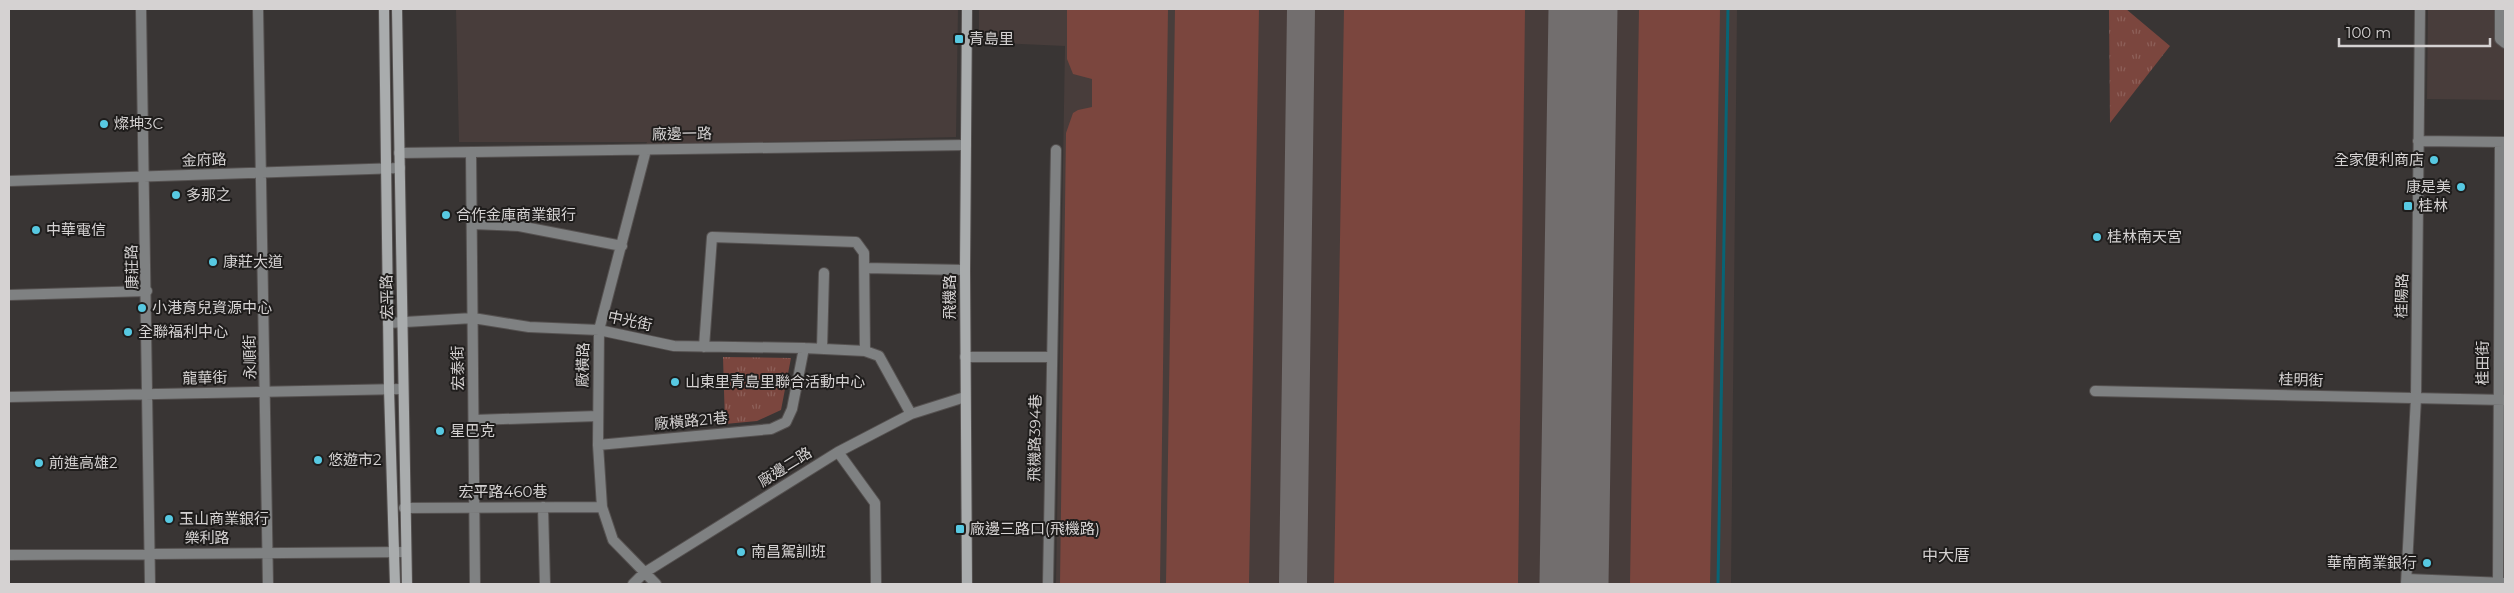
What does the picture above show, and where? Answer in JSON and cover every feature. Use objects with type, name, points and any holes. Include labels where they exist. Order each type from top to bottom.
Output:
[{"type":"street","name":"康莊路","points":[[141,9],[147,291],[150,584]]},
{"type":"street","name":"永順街","points":[[258,9],[268,584]]},
{"type":"street","name":"宏平路","points":[[384,9],[389,389],[394,584]]},
{"type":"street","name":"宏平路","points":[[397,9],[404,508],[407,584]]},
{"type":"street","name":"飛機路","points":[[967,9],[965,270],[967,584]]},
{"type":"street","name":"桂陽路","points":[[2407,583],[2416,398],[2420,9]]},
{"type":"street","points":[[2500,9],[2500,39],[2505,43]]},
{"type":"street","points":[[2418,141],[2502,142]]},
{"type":"street","name":"桂田街","points":[[2500,583],[2502,142]]},
{"type":"street","name":"廠邊一路","points":[[399,153],[966,145]]},
{"type":"street","name":"廠橫路","points":[[646,150],[599,330],[598,445],[602,507],[612,540],[656,584]]},
{"type":"street","name":"飛機路394巷","points":[[1048,584],[1056,150]]},
{"type":"street","name":"宏泰街","points":[[471,152],[475,584]]},
{"type":"street","name":"金府路","points":[[9,181],[400,168]]},
{"type":"street","points":[[472,224],[519,226],[622,246]]},
{"type":"street","points":[[704,347],[712,237],[848,240],[860,246],[864,253],[865,351],[879,356],[911,414]]},
{"type":"street","points":[[865,268],[965,270]]},
{"type":"street","points":[[822,349],[824,273]]},
{"type":"street","points":[[9,295],[147,291]]},
{"type":"street","name":"中光街","points":[[388,323],[473,318],[529,327],[599,330],[674,346],[865,351]]},
{"type":"street","name":"廠橫路21巷","points":[[598,445],[771,429],[786,422],[792,409],[804,348]]},
{"type":"street","points":[[965,357],[1051,357]]},
{"type":"street","name":"龍華街","points":[[9,397],[402,389]]},
{"type":"street","name":"桂明街","points":[[2095,392],[2501,400]]},
{"type":"street","name":"廠邊二路","points":[[633,584],[644,573],[838,452],[911,414],[965,397]]},
{"type":"street","points":[[474,420],[598,416]]},
{"type":"street","points":[[838,452],[875,503],[876,584]]},
{"type":"street","points":[[543,507],[545,584]]},
{"type":"street","name":"宏平路460巷","points":[[404,508],[602,507]]},
{"type":"street","name":"樂利路","points":[[9,555],[406,552]]},
{"type":"street","points":[[2407,583],[2500,583]]},
{"type":"shaded area","points":[[456,9],[958,9],[956,137],[646,145],[647,142],[459,142]]},
{"type":"shaded area","points":[[979,9],[1737,9],[1731,584],[1056,584],[1065,46],[979,42]]},
{"type":"shaded area","points":[[2428,9],[2505,9],[2505,100],[2427,99]]},
{"type":"green space","points":[[1067,9],[1168,9],[1160,584],[1060,584],[1066,133],[1073,113],[1092,107],[1092,79],[1073,74],[1067,59]]},
{"type":"green space","points":[[1175,9],[1259,9],[1249,584],[1166,584]]},
{"type":"green space","points":[[1344,9],[1525,9],[1518,584],[1334,584]]},
{"type":"green space","points":[[1639,9],[1720,9],[1710,584],[1630,584]]},
{"type":"green space","points":[[2109,9],[2126,9],[2170,46],[2110,123]]},
{"type":"green space","points":[[723,357],[791,358],[781,410],[757,421],[725,424]]},
{"type":"waterway","points":[[1718,584],[1728,9]]},
{"type":"taxiway","points":[[1293,584],[1301,9]]},
{"type":"runway","points":[[1574,584],[1583,9]]},
{"type":"place","name":"青島里","points":[[959,39]]},
{"type":"place","name":"燦坤3C","points":[[104,124]]},
{"type":"place","name":"全家便利商店","points":[[2434,160]]},
{"type":"place","name":"康是美","points":[[2461,187]]},
{"type":"place","name":"多那之","points":[[176,195]]},
{"type":"place","name":"桂林","points":[[2408,206]]},
{"type":"place","name":"合作金庫商業銀行","points":[[446,215]]},
{"type":"place","name":"中華電信","points":[[36,230]]},
{"type":"place","name":"桂林南天宮","points":[[2097,237]]},
{"type":"place","name":"康莊大道","points":[[213,262]]},
{"type":"place","name":"小港育兒資源中心","points":[[142,308]]},
{"type":"place","name":"全聯福利中心","points":[[128,332]]},
{"type":"place","name":"山東里青島里聯合活動中心","points":[[675,382]]},
{"type":"place","name":"星巴克","points":[[440,431]]},
{"type":"place","name":"悠遊市2","points":[[318,460]]},
{"type":"place","name":"前進高雄2","points":[[39,463]]},
{"type":"place","name":"玉山商業銀行","points":[[169,519]]},
{"type":"place","name":"廠邊三路口(飛機路)","points":[[960,529]]},
{"type":"place","name":"南昌駕訓班","points":[[741,552]]},
{"type":"place","name":"華南商業銀行","points":[[2427,563]]},
{"type":"district","name":"中大厝","points":[[1946,555]]}]
